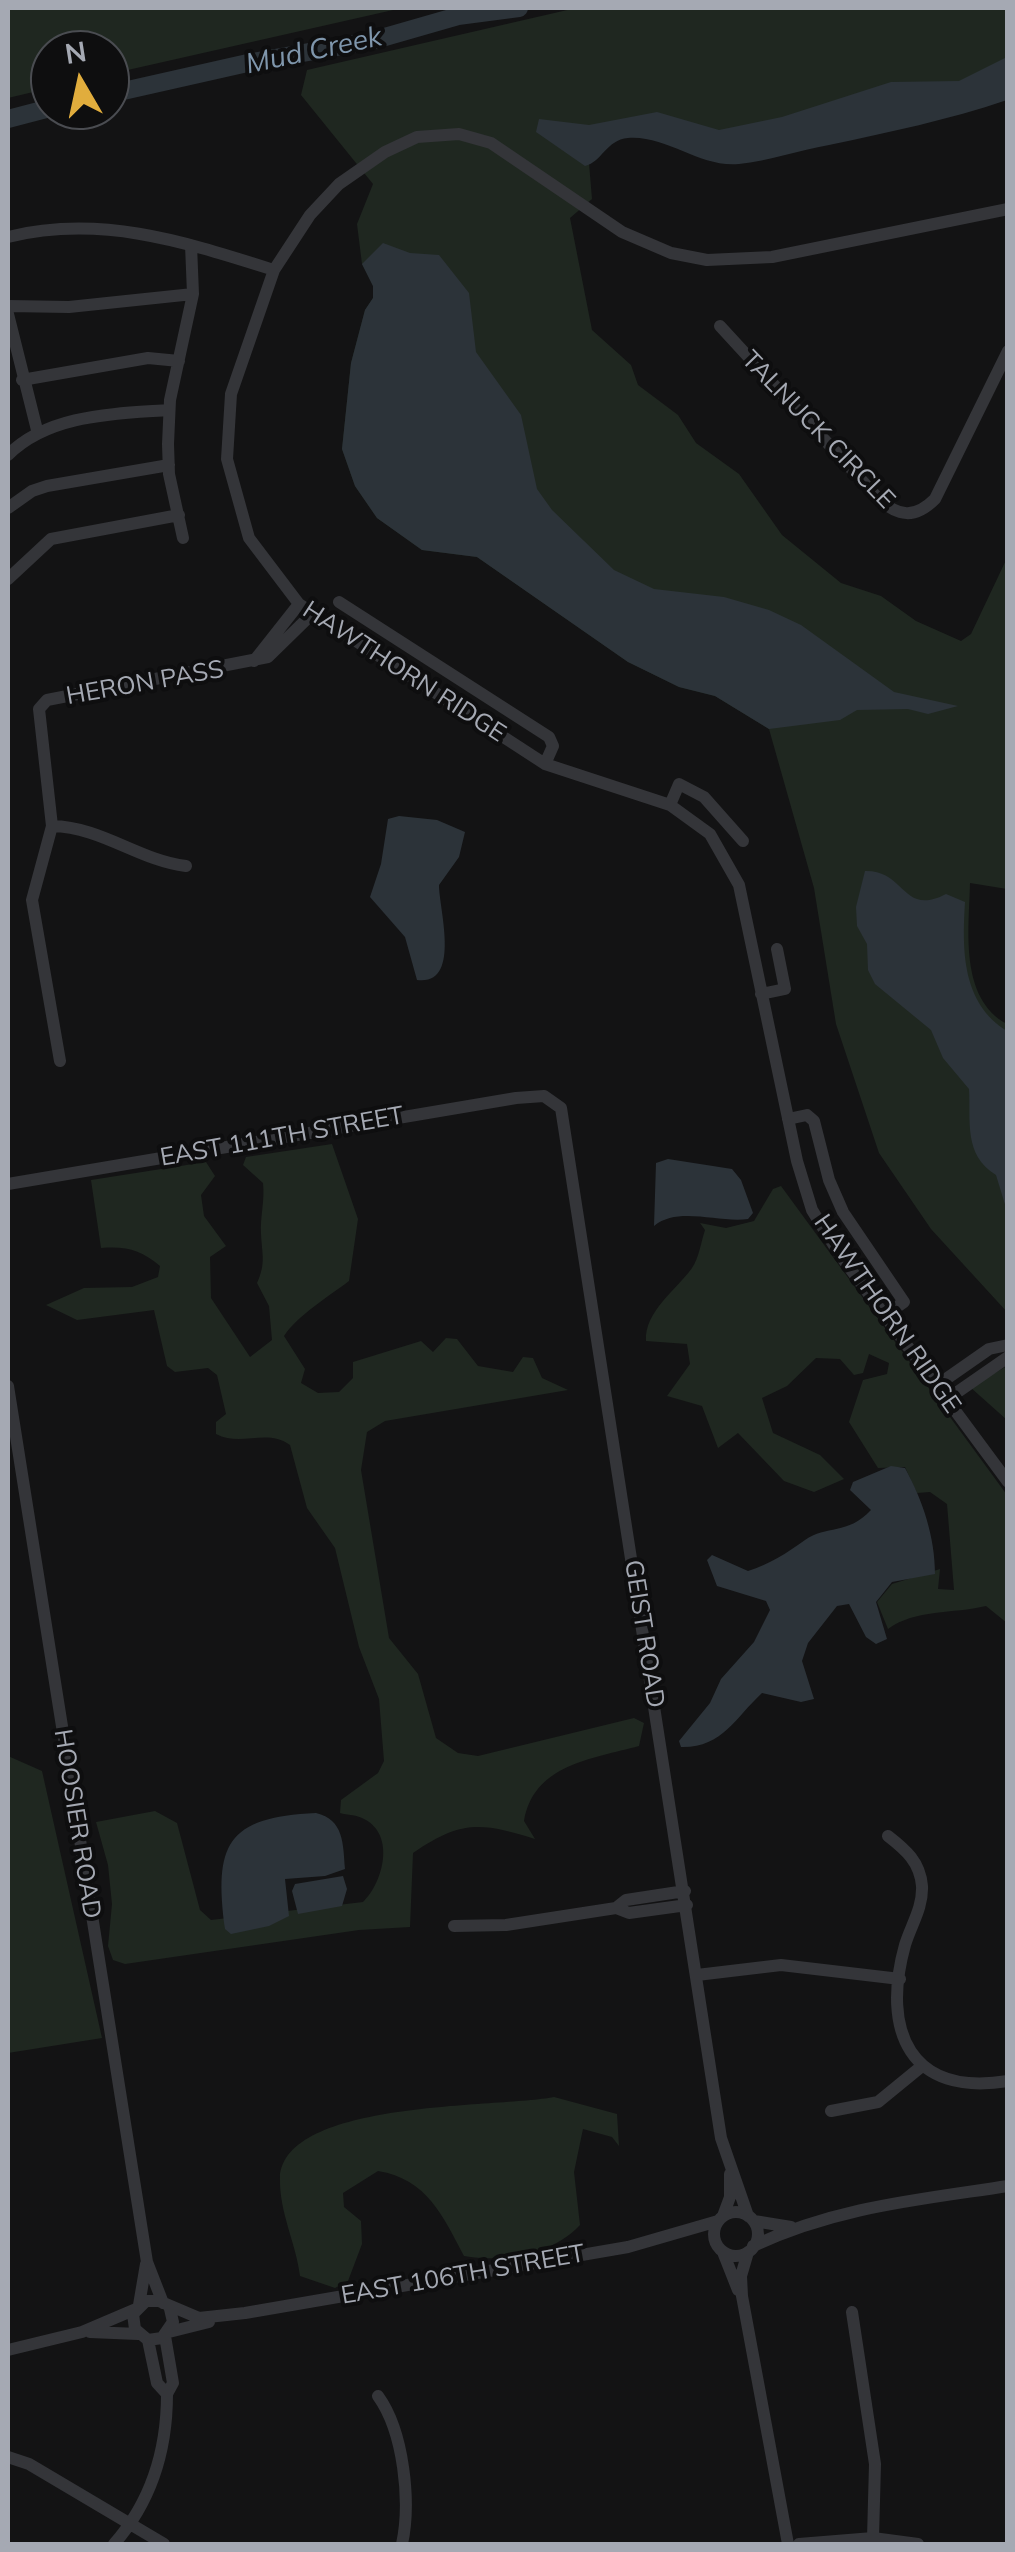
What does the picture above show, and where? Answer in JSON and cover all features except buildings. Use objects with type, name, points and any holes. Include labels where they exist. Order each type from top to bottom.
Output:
[{"type":"street","name":"HAWTHORN RIDGE","points":[[1008,209],[772,257],[730,261],[690,257],[622,232],[497,146],[472,136],[440,134],[400,144],[339,184],[310,215],[274,270],[231,394],[228,459],[250,538],[298,604],[546,764],[670,806],[710,834],[732,868],[812,1210],[1008,1482]]},
{"type":"street","points":[[8,237],[59,228],[98,227],[191,244],[274,270]]},
{"type":"street","points":[[184,538],[169,465],[170,410],[193,294],[191,244]]},
{"type":"street","points":[[8,289],[8,302],[69,307],[193,294]]},
{"type":"street","points":[[8,314],[9,332],[37,430]]},
{"type":"street","name":"TALNUCK CIRCLE","points":[[720,326],[878,498],[891,510],[906,515],[924,510],[935,499],[1008,350]]},
{"type":"street","points":[[22,380],[134,360],[168,357],[178,361]]},
{"type":"street","points":[[8,455],[37,430],[117,414],[170,410]]},
{"type":"street","points":[[8,508],[32,490],[169,465]]},
{"type":"street","points":[[8,579],[51,539],[178,515]]},
{"type":"street","points":[[339,602],[549,737],[553,746],[546,764]]},
{"type":"street","name":"HERON PASS","points":[[254,662],[298,604]]},
{"type":"street","name":"HERON PASS","points":[[52,826],[38,709],[47,700],[254,662],[278,653],[313,613]]},
{"type":"street","points":[[368,650],[383,630]]},
{"type":"street","points":[[670,806],[680,784],[704,797],[744,841]]},
{"type":"street","points":[[60,1061],[32,900],[52,826],[80,827],[161,863],[186,866]]},
{"type":"street","points":[[761,994],[785,989],[777,950]]},
{"type":"street","name":"EAST 111TH STREET","points":[[8,1184],[516,1098],[544,1096],[556,1102]]},
{"type":"street","name":"GEIST ROAD","points":[[556,1102],[564,1114],[721,2138],[751,2218]]},
{"type":"street","points":[[788,1119],[807,1115],[814,1121],[824,1165],[843,1212],[904,1302],[885,1316]]},
{"type":"street","points":[[936,1386],[989,1350],[1008,1346]]},
{"type":"street","points":[[946,1400],[1008,1357]]},
{"type":"street","name":"HOOSIER ROAD","points":[[8,1386],[147,2262],[166,2306]]},
{"type":"street","points":[[888,1836],[914,1860],[922,1884],[900,1979],[900,2030],[922,2066],[943,2080],[970,2086],[1008,2081]]},
{"type":"street","points":[[454,1926],[506,1926],[616,1908],[626,1900],[686,1898]]},
{"type":"street","points":[[698,1975],[781,1964],[900,1979]]},
{"type":"street","points":[[830,2112],[878,2102],[922,2066]]},
{"type":"street","name":"GEIST ROAD","points":[[720,2218],[730,2197],[730,2167]]},
{"type":"street","points":[[680,2234],[734,2256],[791,2227],[861,2209],[1008,2186]]},
{"type":"street","points":[[742,2296],[714,2232],[720,2218],[738,2212],[791,2227]]},
{"type":"street","name":"EAST 106TH STREET","points":[[166,2306],[199,2318],[245,2312],[628,2247],[680,2234],[720,2218]]},
{"type":"street","points":[[751,2218],[758,2236],[741,2274],[742,2296],[788,2544]]},
{"type":"street","name":"HOOSIER ROAD","points":[[138,2307],[147,2262]]},
{"type":"street","points":[[8,2350],[82,2332],[153,2300],[166,2306],[173,2322],[167,2334],[173,2383],[166,2394],[158,2466],[132,2523],[114,2544]]},
{"type":"street","points":[[138,2307],[132,2319],[143,2337],[157,2383],[166,2394]]},
{"type":"street","name":"EAST 106TH STREET","points":[[167,2334],[245,2312]]},
{"type":"street","points":[[852,2312],[875,2464],[873,2538]]},
{"type":"street","points":[[82,2332],[143,2337],[167,2334]]},
{"type":"street","points":[[378,2396],[392,2420],[406,2510],[402,2544]]},
{"type":"street","points":[[8,2457],[29,2464],[164,2544]]},
{"type":"street","points":[[799,2544],[873,2538],[918,2544]]},
{"type":"shaded area","points":[[8,8],[402,8],[130,69],[130,30],[30,30],[30,93],[8,98]]},
{"type":"shaded area","points":[[576,8],[1007,8],[1007,90],[724,139],[628,131],[588,151],[592,199],[570,218],[592,330],[631,365],[638,385],[678,415],[696,443],[739,474],[782,535],[841,583],[881,596],[916,621],[961,641],[971,634],[1007,558],[1007,889],[970,883],[969,941],[974,980],[981,998],[1007,1024],[1007,1312],[931,1229],[879,1153],[836,1024],[814,888],[769,729],[715,696],[679,687],[628,662],[477,557],[422,550],[377,518],[355,486],[342,449],[351,363],[365,310],[373,298],[373,286],[362,264],[357,224],[373,184],[301,95],[307,70]]},
{"type":"shaded area","points":[[1007,57],[1007,100],[919,125],[750,163],[725,164],[656,141],[628,138],[614,143],[585,166],[536,132],[539,119],[589,125],[657,112],[719,130],[782,117],[891,82],[959,81]]},
{"type":"shaded area","points":[[383,243],[410,253],[439,255],[469,293],[476,352],[521,415],[537,489],[552,510],[614,570],[654,589],[724,597],[769,610],[801,625],[894,692],[958,706],[928,714],[908,709],[857,710],[840,720],[769,729],[715,696],[679,687],[628,662],[477,557],[422,550],[377,518],[355,486],[342,449],[351,363],[365,310],[373,298],[373,286],[362,264]]},
{"type":"shaded area","points":[[399,816],[437,820],[465,832],[459,857],[439,885],[444,959],[431,979],[417,980],[405,937],[370,897],[381,864],[388,819]]},
{"type":"shaded area","points":[[865,871],[889,877],[921,900],[946,894],[965,902],[965,957],[973,991],[992,1019],[1007,1031],[1007,1211],[996,1175],[985,1167],[973,1147],[969,1089],[943,1058],[931,1030],[875,984],[868,970],[867,944],[857,926],[856,907]]},
{"type":"shaded area","points":[[332,1144],[358,1219],[349,1281],[305,1314],[284,1336],[305,1369],[301,1383],[318,1393],[339,1392],[353,1378],[353,1362],[421,1341],[433,1352],[446,1338],[457,1339],[478,1366],[513,1372],[523,1357],[533,1358],[542,1378],[568,1390],[385,1421],[367,1432],[361,1470],[389,1638],[418,1674],[436,1738],[458,1753],[478,1756],[634,1718],[644,1723],[639,1746],[585,1760],[552,1776],[530,1802],[524,1821],[535,1839],[500,1829],[472,1827],[445,1834],[413,1853],[410,1927],[359,1930],[125,1964],[113,1960],[108,1946],[112,1904],[108,1865],[96,1822],[155,1811],[177,1823],[200,1910],[211,1920],[363,1902],[381,1872],[383,1847],[374,1826],[362,1818],[340,1813],[341,1800],[378,1773],[384,1761],[379,1699],[359,1647],[335,1548],[307,1508],[290,1445],[272,1438],[235,1439],[216,1434],[216,1422],[226,1414],[217,1375],[208,1368],[175,1372],[167,1366],[154,1310],[77,1320],[46,1305],[84,1288],[132,1287],[158,1277],[160,1266],[146,1256],[126,1249],[101,1248],[91,1180],[206,1162],[215,1176],[201,1195],[204,1216],[226,1246],[210,1257],[211,1298],[250,1357],[272,1340],[269,1306],[257,1283],[262,1264],[263,1183],[243,1165],[246,1157]]},
{"type":"shaded area","points":[[668,1159],[732,1169],[741,1180],[753,1213],[748,1219],[736,1220],[675,1217],[654,1226],[656,1163]]},
{"type":"shaded area","points":[[781,1186],[1007,1495],[1007,1623],[986,1606],[922,1615],[888,1629],[877,1602],[892,1584],[940,1569],[938,1589],[954,1590],[947,1504],[930,1492],[917,1493],[905,1467],[878,1468],[849,1422],[863,1380],[887,1374],[889,1363],[869,1354],[863,1373],[854,1375],[840,1359],[816,1358],[787,1386],[762,1398],[773,1433],[820,1455],[844,1479],[814,1492],[784,1481],[738,1433],[718,1448],[702,1406],[667,1396],[690,1364],[687,1344],[646,1341],[647,1330],[656,1311],[694,1264],[705,1230],[700,1223],[726,1228],[754,1221],[773,1189]]},
{"type":"shaded area","points":[[1007,1366],[1007,1420],[970,1387]]},
{"type":"shaded area","points":[[891,1466],[905,1468],[917,1493],[930,1533],[935,1574],[892,1582],[876,1602],[887,1639],[876,1644],[866,1637],[849,1604],[837,1606],[808,1643],[802,1661],[814,1699],[801,1702],[762,1693],[718,1737],[681,1747],[679,1741],[710,1703],[721,1679],[754,1642],[770,1610],[766,1601],[717,1586],[707,1560],[712,1555],[748,1571],[778,1558],[813,1535],[854,1523],[871,1510],[850,1490],[853,1482]]},
{"type":"shaded area","points":[[8,1756],[42,1771],[102,2038],[8,2053]]},
{"type":"shaded area","points":[[316,1813],[337,1827],[345,1869],[325,1876],[285,1879],[289,1916],[269,1926],[231,1934],[225,1929],[222,1876],[225,1856],[233,1841],[245,1829],[262,1821]]},
{"type":"shaded area","points":[[343,1876],[347,1889],[342,1906],[298,1914],[292,1891],[295,1884]]},
{"type":"shaded area","points":[[554,2097],[617,2114],[619,2146],[612,2137],[583,2129],[574,2172],[580,2225],[569,2235],[542,2250],[511,2257],[464,2256],[440,2214],[421,2191],[395,2175],[378,2171],[343,2193],[344,2207],[361,2221],[362,2244],[348,2281],[335,2288],[300,2276],[282,2203],[280,2178],[291,2152],[317,2134],[354,2121],[398,2112]]},
{"type":"waterway","name":"Mud Creek","points":[[130,89],[371,41],[458,16],[519,8]]},
{"type":"waterway","name":"Mud Creek","points":[[8,119],[30,113]]}]
